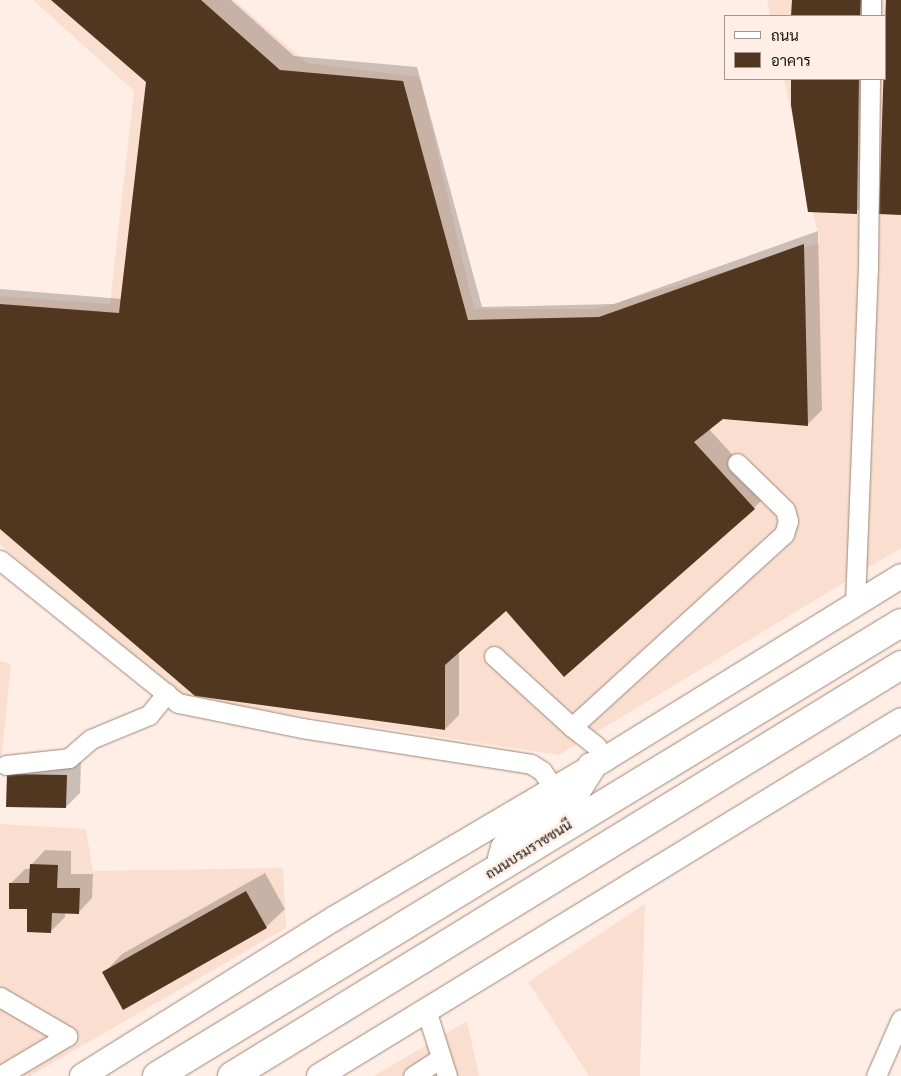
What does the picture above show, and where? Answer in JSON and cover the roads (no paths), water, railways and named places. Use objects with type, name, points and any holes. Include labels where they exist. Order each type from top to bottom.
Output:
[{"type":"highway","name":"ถนนบรมราชชนนี","points":[[157,1076],[901,623]]},
{"type":"highway","points":[[232,1076],[901,665]]},
{"type":"highway","points":[[501,867],[505,848],[574,793],[598,763]]},
{"type":"main road","points":[[82,1076],[335,918],[598,763],[901,576]]},
{"type":"main road","points":[[325,1074],[426,1010],[900,722]]},
{"type":"street","points":[[871,0],[871,15]]},
{"type":"street","points":[[855,604],[868,270],[870,80]]},
{"type":"street","points":[[572,727],[784,534],[788,521],[784,510],[737,463]]},
{"type":"street","points":[[0,560],[167,693],[187,705],[274,722],[530,764],[542,771],[554,788]]},
{"type":"street","points":[[494,656],[572,727],[596,746],[598,763]]},
{"type":"street","points":[[6,765],[69,758],[91,739],[149,715],[167,693]]},
{"type":"street","points":[[0,997],[67,1036],[0,1076]]},
{"type":"street","points":[[426,1010],[448,1076]]},
{"type":"street","points":[[876,1076],[901,1019]]},
{"type":"street","points":[[413,1076],[441,1058]]}]
